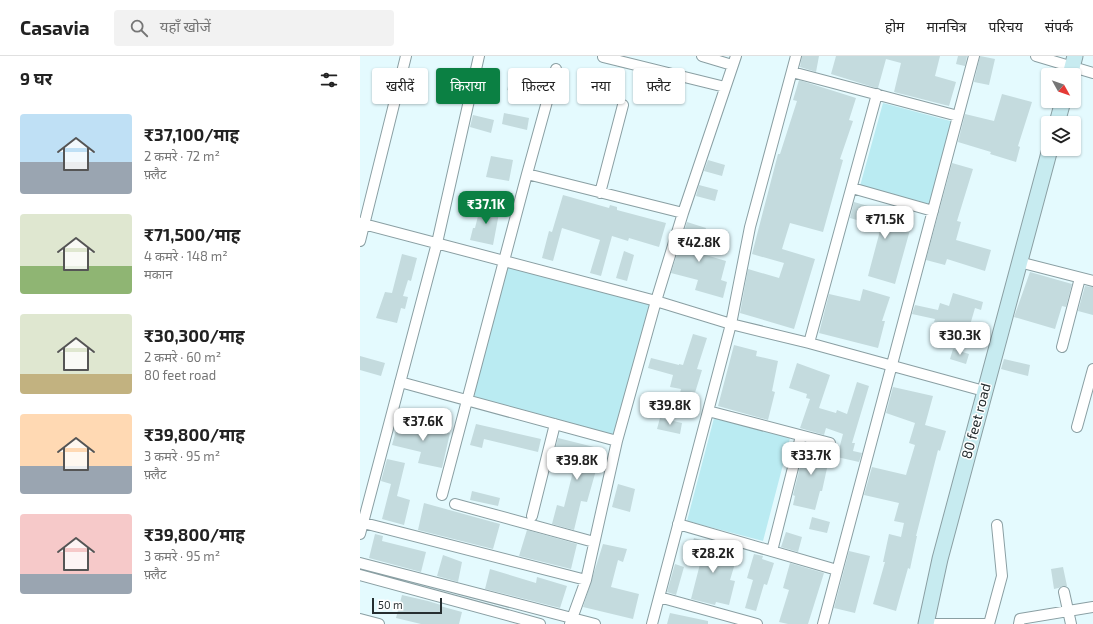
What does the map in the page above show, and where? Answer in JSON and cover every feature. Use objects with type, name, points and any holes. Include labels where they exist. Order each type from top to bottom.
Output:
[{"type":"street","points":[[360,241],[362,224],[406,56]]},
{"type":"street","points":[[360,534],[361,523],[437,243],[479,56]]},
{"type":"street","points":[[571,620],[586,580],[617,441],[656,301],[683,213],[734,61],[702,56]]},
{"type":"street","points":[[652,624],[731,324],[750,227],[796,56]]},
{"type":"street","points":[[823,624],[974,56]]},
{"type":"street","points":[[1036,56],[1093,73]]},
{"type":"street","points":[[603,57],[725,87]]},
{"type":"street","points":[[792,72],[958,116]]},
{"type":"street","points":[[809,343],[878,94]]},
{"type":"street","points":[[442,495],[526,174],[546,104]]},
{"type":"street","points":[[600,193],[623,105]]},
{"type":"street","name":"80 feet road","points":[[926,624],[940,558],[1048,156]]},
{"type":"street","points":[[526,174],[683,213]]},
{"type":"street","points":[[852,188],[933,211]]},
{"type":"street","points":[[362,224],[656,301],[731,324],[809,343],[984,391]]},
{"type":"street","points":[[1019,262],[1093,281]]},
{"type":"street","points":[[1062,347],[1080,278]]},
{"type":"street","points":[[1077,427],[1093,369]]},
{"type":"street","points":[[400,382],[617,441]]},
{"type":"street","points":[[708,411],[830,443]]},
{"type":"street","points":[[532,516],[555,424]]},
{"type":"street","points":[[772,551],[802,436]]},
{"type":"street","points":[[455,504],[594,542]]},
{"type":"street","points":[[361,523],[586,580]]},
{"type":"street","points":[[678,524],[837,570]]},
{"type":"street","points":[[926,624],[989,624],[1002,576],[997,524]]},
{"type":"street","points":[[360,563],[571,620],[595,624]]},
{"type":"street","points":[[360,575],[540,624]]},
{"type":"street","points":[[1064,592],[1071,624]]},
{"type":"street","points":[[659,597],[757,624]]},
{"type":"street","points":[[1019,624],[1020,619],[1093,607]]},
{"type":"street","points":[[360,619],[379,624]]},
{"type":"shaded area","points":[[883,103],[954,122],[931,205],[860,186]]},
{"type":"shaded area","points":[[504,261],[656,301],[617,441],[467,400]]},
{"type":"shaded area","points":[[714,418],[790,438],[763,541],[687,521]]},
{"type":"building","points":[[802,56],[819,56],[816,72],[800,67]]},
{"type":"building","points":[[836,56],[940,56],[935,76],[956,82],[949,106],[894,92],[901,63],[886,59],[878,88],[876,88],[831,74]]},
{"type":"building","points":[[958,56],[967,56],[965,66],[956,64]]},
{"type":"building","points":[[980,56],[995,59],[989,85],[974,82]]},
{"type":"building","points":[[799,80],[856,98],[849,120],[853,121],[840,159],[843,160],[823,232],[790,223],[782,249],[815,259],[794,329],[740,313],[748,269],[779,278],[784,263],[752,254],[778,154],[780,154],[797,101],[793,100]]},
{"type":"building","points":[[1002,94],[1032,102],[1018,146],[1020,147],[1016,162],[990,154],[991,152],[958,142],[965,114],[994,121]]},
{"type":"building","points":[[504,113],[529,118],[527,130],[502,124]]},
{"type":"building","points":[[473,115],[494,120],[491,133],[470,127]]},
{"type":"building","points":[[491,156],[513,160],[509,181],[486,177]]},
{"type":"building","points":[[708,160],[725,165],[722,176],[704,171]]},
{"type":"building","points":[[952,163],[973,169],[957,221],[961,222],[956,240],[991,250],[985,271],[947,259],[945,265],[926,260]]},
{"type":"building","points":[[699,185],[718,190],[715,201],[696,196]]},
{"type":"building","points":[[563,195],[609,208],[610,205],[617,207],[617,210],[666,223],[659,247],[629,238],[628,241],[612,236],[601,276],[590,273],[600,240],[562,228],[553,261],[542,258],[549,231],[552,232]]},
{"type":"building","points":[[854,202],[913,219],[895,284],[868,276],[881,227],[850,218]]},
{"type":"building","points":[[481,204],[500,208],[493,245],[470,240],[473,228],[475,228]]},
{"type":"building","points":[[687,222],[706,228],[699,253],[726,261],[721,280],[727,282],[723,298],[695,290],[698,280],[671,273]]},
{"type":"building","points":[[624,251],[634,255],[627,281],[616,278]]},
{"type":"building","points":[[402,254],[417,258],[411,281],[408,280],[403,296],[408,297],[405,309],[401,308],[397,323],[376,318],[385,292],[392,293]]},
{"type":"building","points":[[1030,272],[1072,284],[1066,307],[1062,306],[1055,329],[1014,317]]},
{"type":"building","points":[[1085,286],[1093,287],[1093,315],[1078,311]]},
{"type":"building","points":[[863,289],[890,297],[882,321],[885,321],[878,348],[819,333],[829,294],[860,301]]},
{"type":"building","points":[[953,293],[983,302],[981,310],[975,308],[968,332],[934,322],[935,319],[912,314],[915,305],[938,310],[940,303],[949,306]]},
{"type":"building","points":[[693,334],[707,338],[697,369],[702,370],[694,396],[680,393],[681,389],[670,387],[673,375],[648,368],[651,358],[683,365]]},
{"type":"building","points":[[734,345],[757,351],[756,356],[778,361],[772,391],[775,392],[768,420],[718,406]]},
{"type":"building","points":[[953,349],[969,354],[966,364],[950,359]]},
{"type":"building","points":[[360,356],[385,363],[381,376],[360,370]]},
{"type":"building","points":[[1004,359],[1030,365],[1028,376],[1001,369]]},
{"type":"building","points":[[797,363],[830,375],[819,408],[836,413],[837,410],[847,414],[857,382],[869,386],[852,443],[855,443],[853,451],[862,453],[859,462],[837,457],[843,434],[826,428],[824,435],[800,428],[810,399],[806,398],[807,394],[789,388]]},
{"type":"building","points":[[893,387],[933,396],[925,425],[946,431],[940,451],[938,450],[916,536],[910,569],[908,568],[896,611],[873,604],[885,562],[883,562],[889,534],[901,537],[904,523],[894,521],[899,503],[864,495],[872,467],[906,475],[915,445],[909,443],[915,423],[886,413]]},
{"type":"building","points":[[660,418],[682,423],[680,434],[657,429]]},
{"type":"building","points":[[399,420],[450,433],[442,468],[418,463],[421,452],[392,445]]},
{"type":"building","points":[[476,424],[541,439],[538,452],[484,439],[482,448],[470,445]]},
{"type":"building","points":[[558,438],[602,449],[587,502],[581,501],[574,530],[552,524],[557,505],[564,507],[577,456],[555,450]]},
{"type":"building","points":[[806,443],[831,450],[822,491],[820,491],[815,510],[793,505],[795,496],[793,495]]},
{"type":"building","points":[[387,459],[405,463],[397,496],[410,500],[404,525],[382,519],[391,484],[381,481]]},
{"type":"building","points":[[618,484],[635,489],[630,512],[612,507]]},
{"type":"building","points":[[472,491],[500,498],[498,506],[470,500]]},
{"type":"building","points":[[424,503],[500,524],[493,549],[418,530]]},
{"type":"building","points":[[812,517],[830,522],[827,533],[809,529]]},
{"type":"building","points":[[527,530],[577,544],[571,569],[519,556]]},
{"type":"building","points":[[786,532],[802,537],[798,552],[781,547]]},
{"type":"building","points":[[375,534],[383,536],[382,541],[426,552],[421,572],[369,558]]},
{"type":"building","points":[[694,538],[705,541],[702,551],[718,555],[720,546],[739,550],[730,580],[735,581],[729,605],[716,602],[715,605],[691,599],[700,564],[687,561]]},
{"type":"building","points":[[603,544],[627,549],[623,562],[618,560],[611,587],[639,594],[633,619],[583,607]]},
{"type":"building","points":[[849,551],[870,556],[855,613],[834,608]]},
{"type":"building","points":[[754,554],[763,556],[762,559],[774,563],[767,585],[764,584],[756,611],[745,608],[753,580],[747,578]]},
{"type":"building","points":[[443,555],[462,562],[458,582],[437,576]]},
{"type":"building","points":[[790,563],[824,573],[808,624],[788,624],[779,622],[789,590],[783,588]]},
{"type":"building","points":[[675,564],[684,567],[676,595],[667,592]]},
{"type":"building","points":[[1063,567],[1067,586],[1054,589],[1051,569]]},
{"type":"building","points":[[490,569],[536,583],[537,577],[567,586],[560,608],[485,589]]},
{"type":"building","points":[[402,595],[428,601],[462,612],[459,624],[421,624],[396,618]]},
{"type":"building","points":[[670,613],[708,621],[708,624],[667,624]]}]
